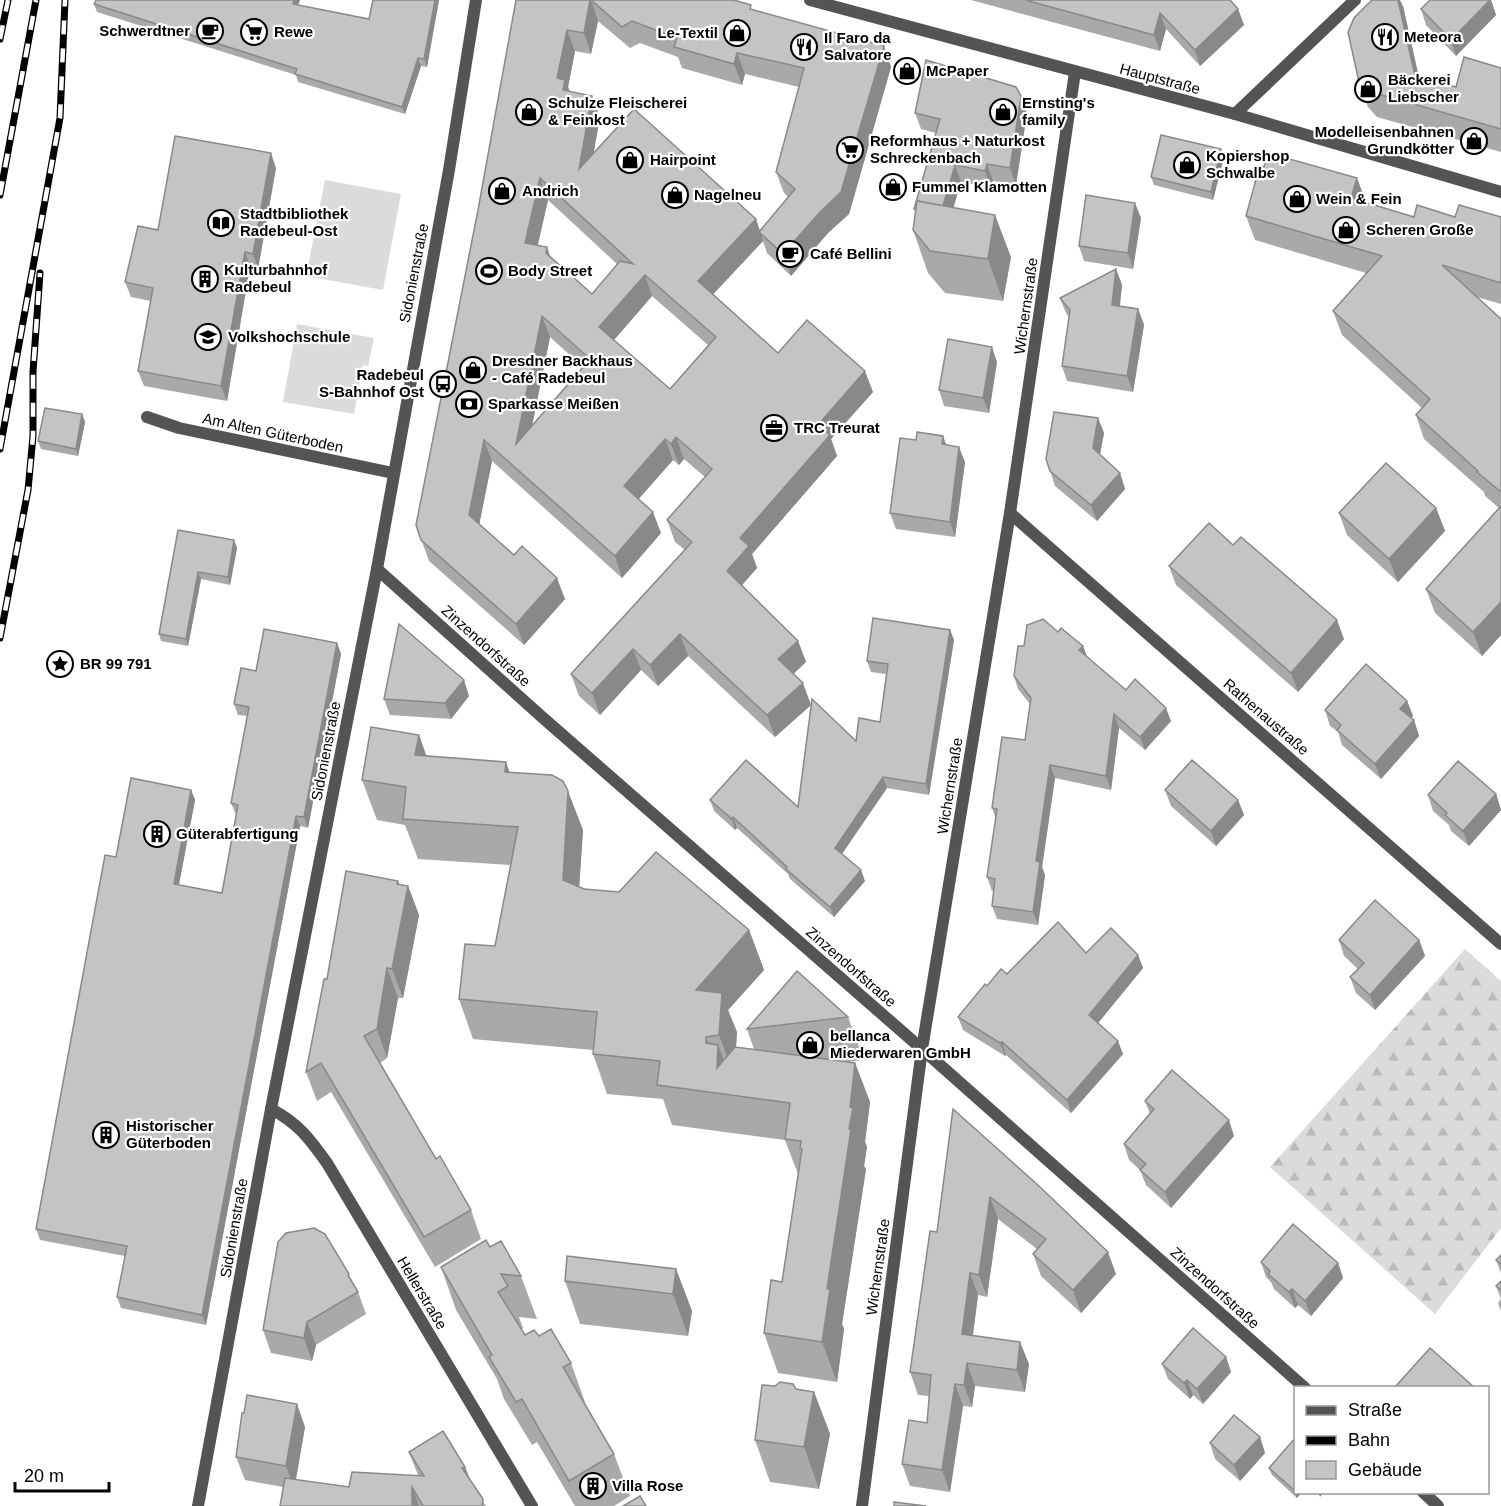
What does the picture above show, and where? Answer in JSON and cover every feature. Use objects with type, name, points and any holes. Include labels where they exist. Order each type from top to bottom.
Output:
[{"type":"street","name":"Sidonienstraße","points":[[198,1506],[271,1109],[377,569],[449,170],[476,0]]},
{"type":"street","name":"Hauptstraße","points":[[810,0],[1235,114],[1501,192]]},
{"type":"street","points":[[1235,114],[1355,0]]},
{"type":"street","name":"Wichernstraße","points":[[862,1506],[922,1048],[1010,513],[1075,72]]},
{"type":"street","name":"Am Alten Güterboden","points":[[147,417],[179,428],[393,473]]},
{"type":"street","name":"Rathenaustraße","points":[[1010,513],[1501,944]]},
{"type":"street","name":"Zinzendorfstraße","points":[[377,569],[1303,1386]]},
{"type":"street","name":"Hellerstraße","points":[[271,1109],[287,1117],[305,1132],[327,1163],[532,1506]]},
{"type":"street","points":[[1425,1494],[1438,1506]]},
{"type":"green space","points":[[325,180],[401,194],[383,290],[306,276]]},
{"type":"green space","points":[[297,324],[374,338],[368,366],[363,365],[354,414],[283,402]]},
{"type":"green space","points":[[1465,949],[1501,981],[1501,1228],[1435,1314],[1270,1167]]},
{"type":"building","points":[[96,0],[294,0],[293,4],[369,19],[373,0],[435,0],[424,59],[418,58],[402,107],[295,74],[297,69],[94,4]]},
{"type":"building","points":[[516,0],[590,0],[584,33],[567,30],[557,78],[565,80],[563,90],[592,96],[579,169],[634,109],[756,219],[698,281],[778,353],[807,320],[865,371],[818,425],[830,435],[740,538],[749,546],[727,571],[798,641],[778,659],[803,683],[767,715],[680,634],[650,665],[633,649],[592,693],[571,674],[692,542],[667,520],[712,469],[676,437],[671,444],[665,439],[624,486],[653,512],[615,556],[484,440],[469,515],[514,555],[522,546],[557,578],[516,624],[421,540],[416,525],[478,210]],"holes":[[[540,178],[633,264],[620,261],[592,294],[546,253],[547,247],[525,243]],[[645,275],[716,337],[670,389],[599,327]],[[542,316],[590,359],[516,444]]]},
{"type":"building","points":[[591,0],[734,0],[751,5],[750,9],[884,46],[841,192],[783,254],[759,232],[795,189],[776,172],[804,68],[737,53],[734,64],[674,47],[677,38],[632,21],[622,27]]},
{"type":"building","points":[[1025,0],[1230,0],[1238,9],[1195,50],[1160,13],[1154,35]]},
{"type":"building","points":[[1372,0],[1398,0],[1415,76],[1456,87],[1464,57],[1501,68],[1501,129],[1368,91],[1359,82],[1348,32],[1354,18]]},
{"type":"building","points":[[1430,0],[1490,0],[1451,40],[1421,9]]},
{"type":"building","points":[[926,60],[1016,87],[1021,96],[1010,168],[987,164],[985,171],[955,165],[943,206],[917,201],[916,209],[914,209],[940,119],[915,113]]},
{"type":"building","points":[[1161,135],[1221,149],[1211,192],[1151,177]]},
{"type":"building","name":"Kulturbahnhof Radebeul","points":[[175,136],[271,153],[253,254],[245,252],[221,386],[138,371],[153,288],[125,282],[138,226],[158,230]]},
{"type":"building","points":[[1268,153],[1357,178],[1351,198],[1414,217],[1417,205],[1455,217],[1459,205],[1501,217],[1501,283],[1442,265],[1501,319],[1501,492],[1416,415],[1430,399],[1333,311],[1382,256],[1246,216],[1258,172],[1262,173]]},
{"type":"building","points":[[1086,195],[1135,203],[1128,253],[1079,246]]},
{"type":"building","points":[[917,201],[995,215],[988,259],[930,251],[913,230]]},
{"type":"building","points":[[1116,269],[1112,305],[1138,309],[1127,376],[1062,366],[1070,310],[1060,298]]},
{"type":"building","points":[[948,339],[992,347],[983,398],[939,390]]},
{"type":"building","points":[[45,408],[82,414],[76,449],[38,441]]},
{"type":"building","points":[[1054,412],[1098,418],[1093,448],[1120,473],[1091,505],[1050,471],[1046,459]]},
{"type":"building","points":[[917,432],[943,436],[942,444],[959,447],[950,522],[890,513],[900,438],[916,440]]},
{"type":"building","points":[[1386,463],[1436,508],[1389,559],[1339,513]]},
{"type":"building","points":[[1501,506],[1501,602],[1473,632],[1426,589]]},
{"type":"building","points":[[1209,523],[1233,545],[1241,537],[1337,620],[1291,673],[1169,566]]},
{"type":"building","points":[[178,530],[234,540],[228,577],[198,572],[186,639],[159,634]]},
{"type":"building","points":[[873,618],[950,630],[926,784],[883,777],[835,848],[861,870],[830,907],[786,869],[787,867],[733,817],[732,819],[710,800],[746,760],[798,807],[812,699],[856,741],[859,718],[880,722],[888,664],[867,661]]},
{"type":"building","points":[[1043,619],[1058,632],[1061,628],[1083,646],[1079,650],[1126,690],[1135,679],[1166,708],[1140,737],[1114,714],[1106,776],[1050,765],[1036,861],[1040,862],[1033,912],[992,906],[995,879],[987,877],[997,809],[992,808],[1002,737],[1025,740],[1031,698],[1014,676],[1018,646],[1024,646],[1027,625]]},
{"type":"building","points":[[399,624],[464,680],[445,703],[384,699]]},
{"type":"building","points":[[264,629],[337,643],[304,817],[296,816],[202,1315],[117,1297],[127,1246],[36,1229],[105,855],[116,857],[131,778],[191,790],[174,884],[222,893],[238,805],[231,803],[249,707],[234,704],[241,668],[256,671]]},
{"type":"building","points":[[1366,664],[1407,701],[1400,709],[1414,720],[1375,764],[1337,730],[1341,725],[1325,710]]},
{"type":"building","points":[[371,727],[419,735],[415,755],[506,762],[505,772],[552,775],[563,781],[568,791],[563,880],[584,889],[619,892],[656,852],[749,930],[696,990],[722,993],[719,1035],[706,1037],[706,1043],[718,1045],[717,1068],[735,1047],[855,1063],[850,1107],[853,1108],[849,1129],[851,1129],[827,1289],[830,1289],[822,1342],[764,1333],[771,1280],[782,1282],[802,1149],[800,1148],[801,1141],[785,1139],[790,1103],[657,1085],[660,1061],[593,1054],[597,1012],[459,999],[465,944],[495,946],[518,827],[403,819],[406,787],[362,780]]},
{"type":"building","points":[[1192,760],[1238,800],[1211,831],[1165,790]]},
{"type":"building","points":[[1458,761],[1496,794],[1463,831],[1428,795]]},
{"type":"building","points":[[346,871],[398,881],[397,884],[408,886],[392,969],[387,968],[377,1029],[364,1036],[436,1159],[440,1156],[471,1210],[424,1237],[321,1063],[306,1072],[324,979],[327,979]]},
{"type":"building","points":[[1375,900],[1419,940],[1370,995],[1350,977],[1364,963],[1339,940]]},
{"type":"building","points":[[1058,922],[1086,953],[1111,928],[1138,955],[1089,1015],[1118,1041],[1067,1100],[1002,1042],[1000,1043],[958,1017],[985,984],[987,986],[1001,969],[1007,974]]},
{"type":"building","points":[[797,971],[848,1017],[747,1029]]},
{"type":"building","points":[[1172,1070],[1229,1120],[1165,1192],[1140,1170],[1146,1164],[1124,1144],[1154,1109],[1145,1101]]},
{"type":"building","points":[[953,1109],[1108,1252],[1073,1290],[1033,1254],[1046,1239],[990,1197],[979,1275],[970,1273],[962,1334],[1020,1342],[1017,1370],[967,1363],[964,1385],[955,1384],[942,1470],[902,1464],[909,1420],[927,1423],[931,1375],[910,1372],[930,1231],[937,1232]]},
{"type":"building","points":[[1293,1224],[1338,1263],[1305,1301],[1292,1289],[1289,1292],[1268,1274],[1270,1271],[1261,1262]]},
{"type":"building","points":[[314,1228],[325,1234],[358,1292],[307,1322],[304,1338],[263,1330],[278,1242],[286,1233]]},
{"type":"building","points":[[486,1240],[490,1247],[501,1241],[521,1276],[501,1274],[508,1286],[498,1292],[525,1335],[534,1330],[539,1336],[551,1329],[571,1363],[563,1367],[614,1454],[569,1481],[522,1399],[516,1402],[489,1357],[492,1355],[441,1267]]},
{"type":"building","points":[[567,1256],[676,1269],[673,1294],[565,1281]]},
{"type":"building","points":[[1193,1328],[1226,1357],[1197,1389],[1187,1380],[1184,1383],[1162,1364]]},
{"type":"building","points":[[1430,1348],[1473,1386],[1396,1386]]},
{"type":"building","points":[[780,1382],[793,1384],[796,1389],[814,1392],[804,1447],[755,1440],[762,1385],[775,1386]]},
{"type":"building","points":[[247,1395],[297,1404],[286,1466],[236,1457]]},
{"type":"building","points":[[1234,1415],[1260,1437],[1234,1465],[1210,1443]]},
{"type":"building","points":[[443,1431],[465,1467],[462,1468],[483,1499],[482,1506],[423,1506],[412,1487],[412,1506],[280,1506],[285,1478],[349,1487],[352,1472],[424,1476],[409,1452]]},
{"type":"building","points":[[1294,1439],[1294,1490],[1269,1468]]},
{"type":"building","points":[[640,1496],[646,1506],[623,1506]]},
{"type":"building","points":[[894,1502],[926,1506],[894,1506]]},
{"type":"railway","points":[[0,39],[8,0]]},
{"type":"railway","points":[[0,195],[36,0]]},
{"type":"railway","points":[[0,449],[60,118],[65,0]]},
{"type":"railway","points":[[0,638],[28,490],[33,436],[33,372],[40,273]]},
{"type":"place","name":"Schwerdtner","points":[[210,31]]},
{"type":"place","name":"Rewe","points":[[254,32]]},
{"type":"place","name":"Le-Textil","points":[[737,33]]},
{"type":"place","name":"Meteora","points":[[1385,37]]},
{"type":"place","name":"Il Faro da Salvatore","points":[[804,47]]},
{"type":"place","name":"McPaper","points":[[907,71]]},
{"type":"place","name":"Bäckerei Liebscher","points":[[1368,89]]},
{"type":"place","name":"Schulze Fleischerei & Feinkost","points":[[529,112]]},
{"type":"place","name":"Ernsting's family","points":[[1003,112]]},
{"type":"place","name":"Modelleisenbahnen Grundkötter","points":[[1474,141]]},
{"type":"place","name":"Reformhaus + Naturkost Schreckenbach","points":[[850,150]]},
{"type":"place","name":"Hairpoint","points":[[630,160]]},
{"type":"place","name":"Kopiershop Schwalbe","points":[[1187,165]]},
{"type":"place","name":"Fummel Klamotten","points":[[893,187]]},
{"type":"place","name":"Andrich","points":[[502,191]]},
{"type":"place","name":"Nagelneu","points":[[675,195]]},
{"type":"place","name":"Wein & Fein","points":[[1297,199]]},
{"type":"place","name":"Stadtbibliothek Radebeul-Ost","points":[[221,223]]},
{"type":"place","name":"Scheren Große","points":[[1346,230]]},
{"type":"place","name":"Café Bellini","points":[[790,254]]},
{"type":"place","name":"Body Street","points":[[489,271]]},
{"type":"place","name":"Kulturbahnhof Radebeul","points":[[205,279]]},
{"type":"place","name":"Volkshochschule","points":[[208,337]]},
{"type":"place","name":"Dresdner Backhaus - Café Radebeul","points":[[473,370]]},
{"type":"place","name":"Radebeul S-Bahnhof Ost","points":[[443,384]]},
{"type":"place","name":"Sparkasse Meißen","points":[[469,404]]},
{"type":"place","name":"TRC Treurat","points":[[774,428]]},
{"type":"place","name":"BR 99 791","points":[[60,664]]},
{"type":"place","name":"Güterabfertigung","points":[[157,834]]},
{"type":"place","name":"bellanca Miederwaren GmbH","points":[[810,1045]]},
{"type":"place","name":"Historischer Güterboden","points":[[106,1135]]},
{"type":"place","name":"Villa Rose","points":[[593,1486]]}]
